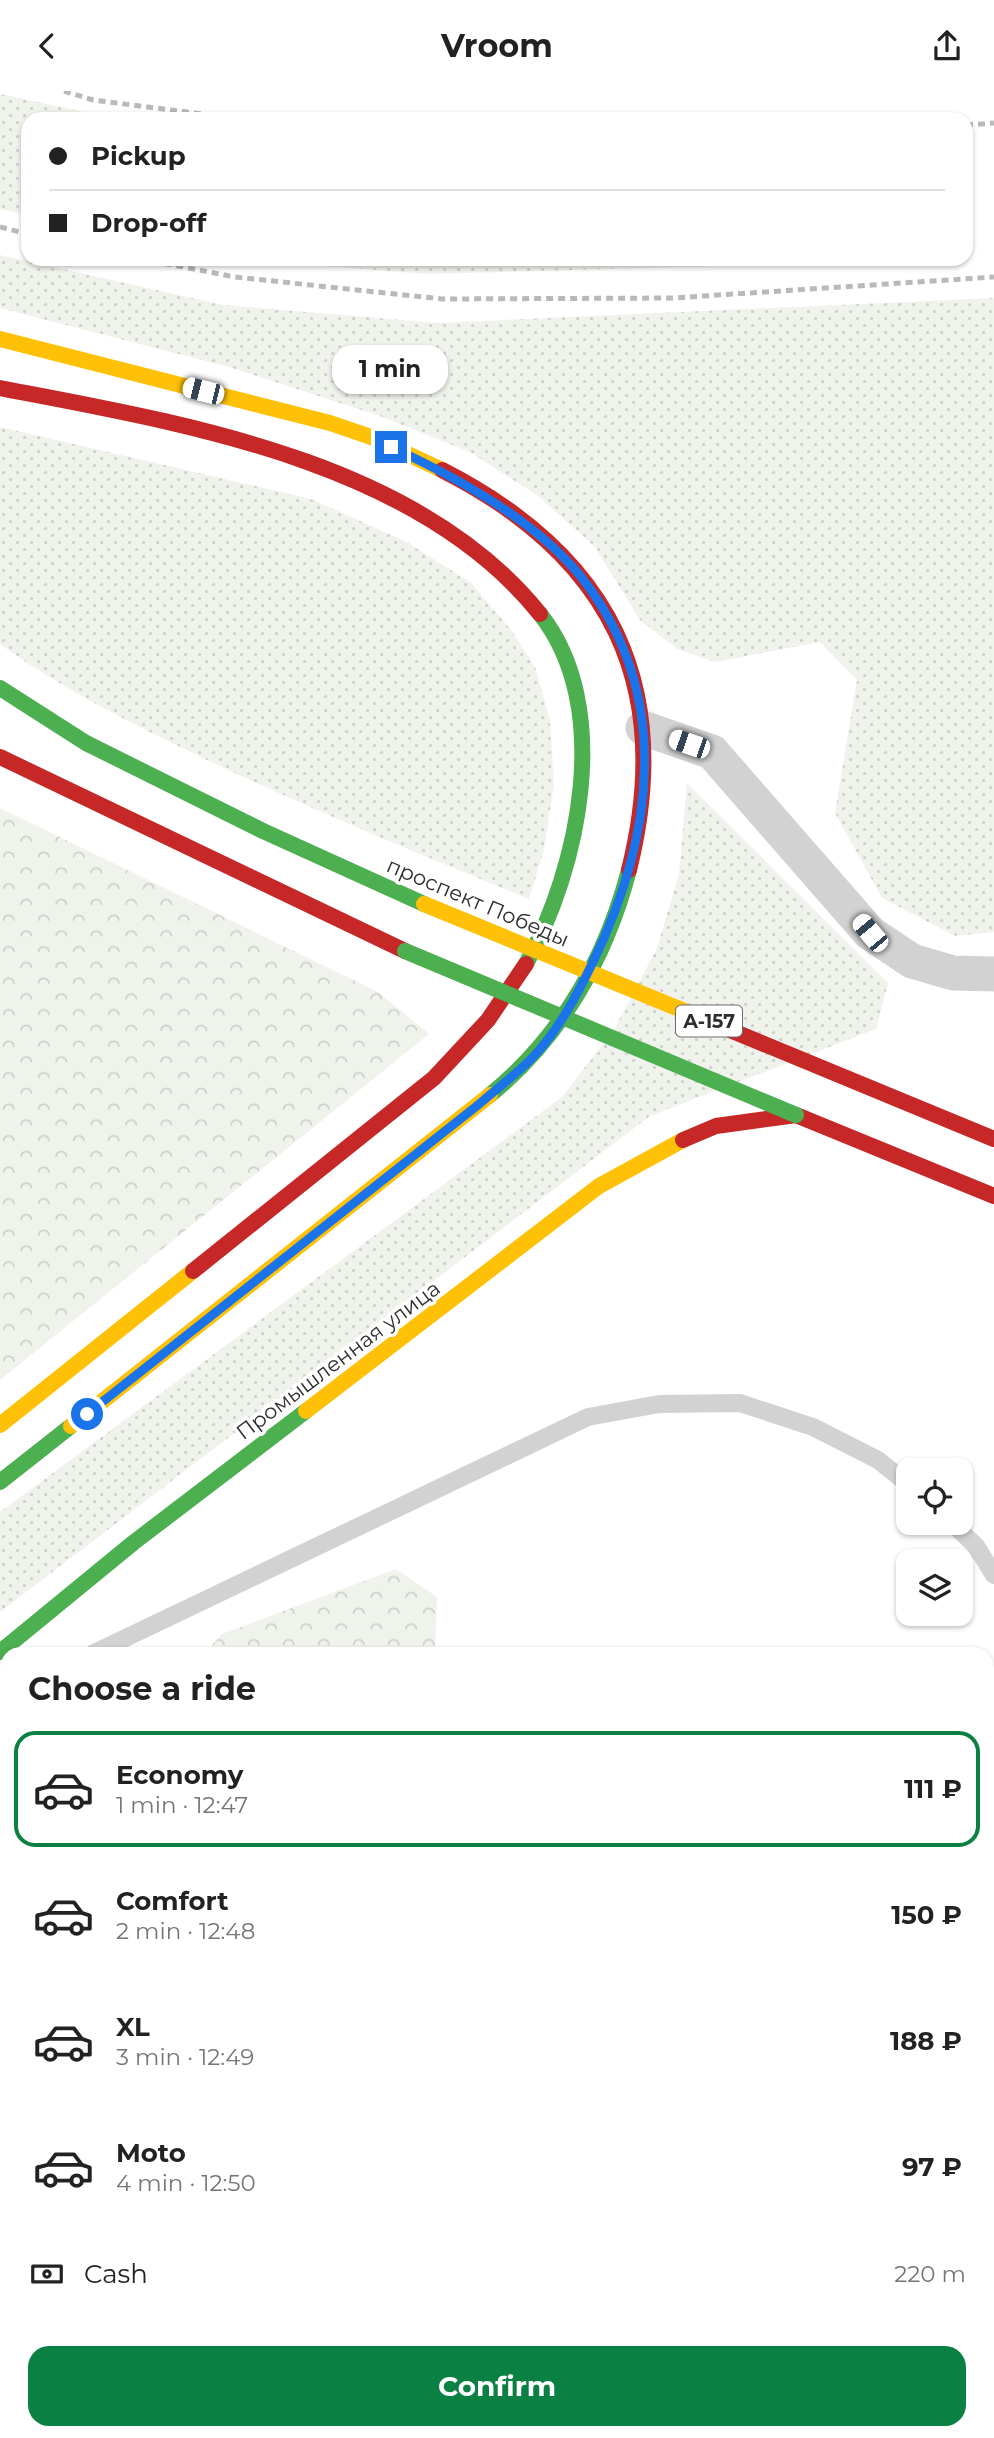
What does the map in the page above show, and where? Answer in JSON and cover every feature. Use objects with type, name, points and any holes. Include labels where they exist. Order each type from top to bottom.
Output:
[{"type":"main road","points":[[0,339],[331,424],[447,473],[501,507],[545,542],[584,580],[614,625],[637,685],[647,769],[638,838],[610,927],[573,1002],[534,1056],[478,1105],[0,1482]]},
{"type":"main road","points":[[0,388],[92,406],[248,443],[333,473],[457,535],[505,575],[541,614],[569,661],[583,716],[583,774],[555,899],[525,971],[477,1037],[434,1079],[0,1425]]},
{"type":"main road","name":"проспект Победы","points":[[0,688],[86,743],[263,831],[424,904],[994,1139]]},
{"type":"main road","name":"А-157","points":[[0,757],[405,951],[994,1196]]},
{"type":"main road","name":"Промышленная улица","points":[[6,1647],[133,1543],[599,1186],[664,1148],[716,1126],[796,1115]]},
{"type":"street","points":[[643,728],[712,752],[870,933],[912,961],[953,973],[994,974]]},
{"type":"lane","points":[[107,1647],[588,1417],[659,1404],[740,1403],[813,1427],[878,1460],[896,1474]]},
{"type":"lane","points":[[964,1535],[976,1546],[994,1575]]},
{"type":"green space","points":[[0,94],[84,112],[21,112],[21,214],[0,209]]},
{"type":"green space","points":[[0,255],[21,260],[21,266],[49,266],[223,305],[437,323],[994,298],[994,932],[955,936],[882,898],[835,813],[857,680],[820,642],[715,662],[677,649],[640,620],[595,547],[538,496],[470,452],[380,416],[229,367],[0,308]]},
{"type":"green space","points":[[325,266],[716,266],[427,274]]},
{"type":"green space","points":[[0,427],[311,499],[405,541],[471,583],[512,631],[535,667],[550,720],[554,784],[544,850],[529,899],[324,813],[203,758],[99,705],[0,644]]},
{"type":"green space","points":[[687,783],[888,983],[876,1029],[650,1116],[0,1612],[0,1512],[562,1097],[615,1028],[657,948],[679,874]]},
{"type":"green space","points":[[0,808],[378,992],[429,1034],[0,1380]]},
{"type":"green space","points":[[396,1569],[437,1597],[435,1647],[210,1647],[222,1634]]},
{"type":"railway","points":[[64,91],[93,100],[187,112]]},
{"type":"railway","points":[[973,124],[994,123]]},
{"type":"railway","points":[[0,227],[21,232]]},
{"type":"railway","points":[[178,266],[235,277],[442,299],[673,298],[994,277]]},
{"type":"traffic: fast","points":[[526,964],[545,925],[561,882],[573,836],[581,788],[582,740],[576,694],[563,652],[540,614]]},
{"type":"traffic: fast","points":[[0,688],[86,743],[263,831],[424,904]]},
{"type":"traffic: fast","points":[[490,1095],[538,1048],[578,994],[608,934],[629,870]]},
{"type":"traffic: fast","points":[[405,951],[796,1115]]},
{"type":"traffic: fast","points":[[6,1647],[133,1543],[306,1411]]},
{"type":"traffic: fast","points":[[0,1482],[71,1426]]},
{"type":"traffic: slow","points":[[0,339],[330,423],[371,437],[442,470]]},
{"type":"traffic: slow","points":[[424,904],[689,1013]]},
{"type":"traffic: slow","points":[[71,1426],[490,1095]]},
{"type":"traffic: slow","points":[[306,1411],[599,1186],[683,1140]]},
{"type":"traffic: slow","points":[[0,1425],[193,1271]]},
{"type":"traffic: jam","points":[[0,388],[219,435],[292,457],[364,484],[430,519],[489,562],[540,614]]},
{"type":"traffic: jam","points":[[442,470],[500,504],[549,543],[588,586],[616,633],[635,685],[643,742],[641,803],[629,870]]},
{"type":"traffic: jam","points":[[0,757],[405,951]]},
{"type":"traffic: jam","points":[[193,1271],[434,1078],[488,1020],[526,964]]},
{"type":"traffic: jam","points":[[689,1013],[994,1139]]},
{"type":"traffic: jam","points":[[683,1140],[716,1126],[796,1115],[994,1196]]},
{"type":"route","points":[[87,1414],[478,1105],[534,1056],[573,1002],[610,927],[638,838],[647,769],[643,728],[637,685],[614,625],[584,580],[545,542],[501,507],[447,473],[391,447]]}]
